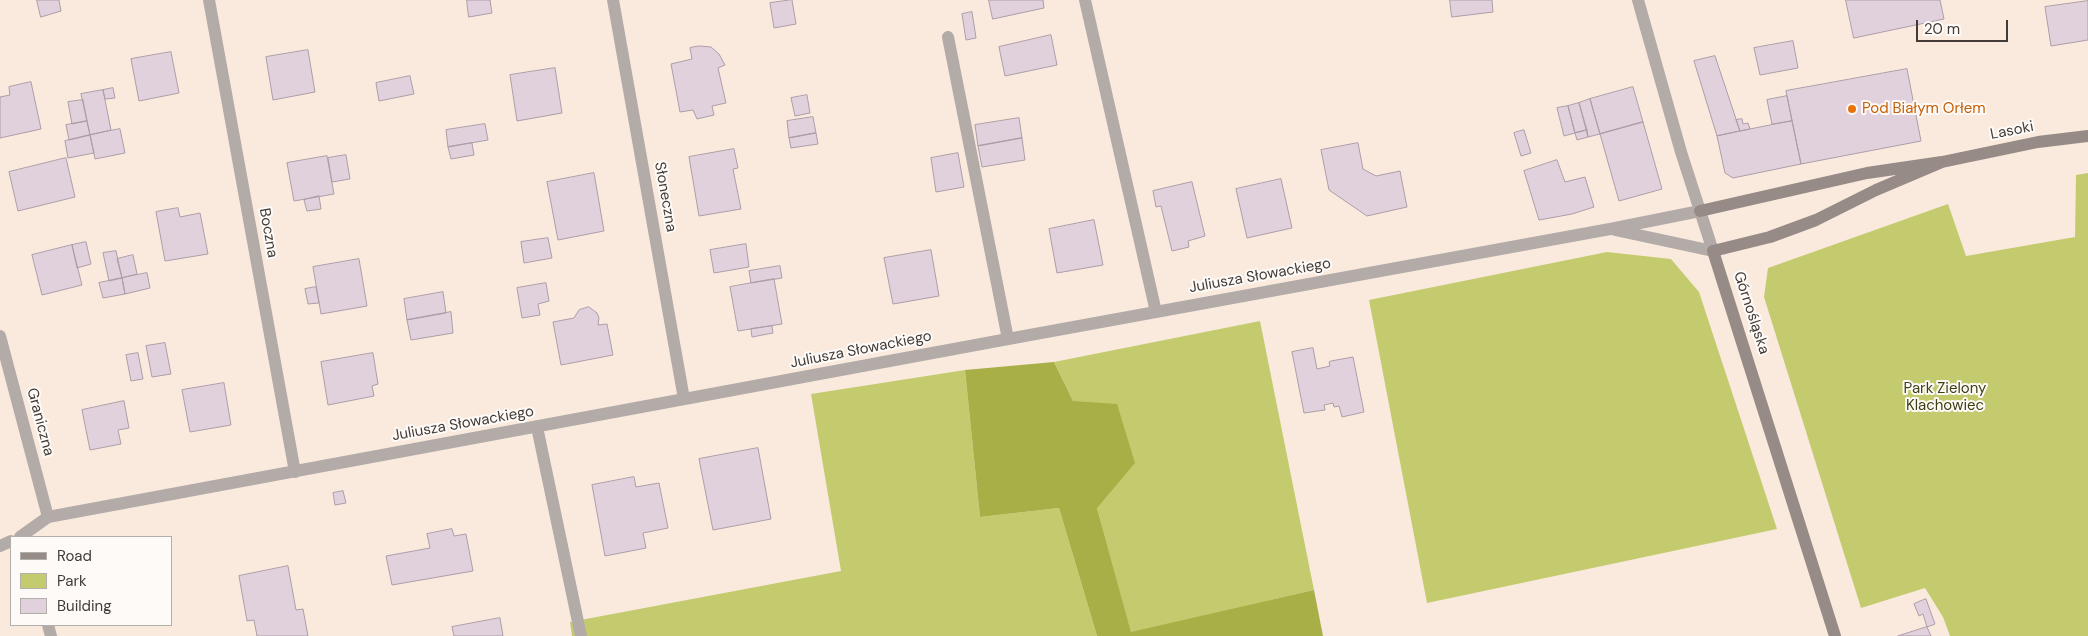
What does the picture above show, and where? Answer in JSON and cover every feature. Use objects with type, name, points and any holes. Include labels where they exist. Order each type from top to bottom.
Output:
[{"type":"street","name":"Boczna","points":[[209,0],[295,472]]},
{"type":"street","name":"Słoneczna","points":[[613,0],[684,399]]},
{"type":"street","points":[[1085,0],[1156,312]]},
{"type":"street","name":"Górnośląska","points":[[1638,0],[1700,210],[1835,636]]},
{"type":"street","points":[[948,37],[1008,339]]},
{"type":"street","name":"Lasoki","points":[[1942,162],[2038,142],[2088,136]]},
{"type":"street","points":[[1700,210],[1867,173],[1942,162]]},
{"type":"street","points":[[1610,229],[1714,251],[1770,238],[1816,220],[1876,190],[1942,162]]},
{"type":"street","name":"Juliusza Słowackiego","points":[[21,536],[48,518],[1610,229],[1700,210]]},
{"type":"street","name":"Graniczna","points":[[0,336],[48,518]]},
{"type":"street","points":[[537,427],[580,636]]},
{"type":"green space","name":"Park Zielony Klachowiec","points":[[2088,173],[2088,636],[1950,636],[1943,617],[1925,588],[1861,608],[1764,297],[1768,268],[1948,204],[1966,256],[2075,237],[2076,175]]},
{"type":"green space","points":[[1607,252],[1671,259],[1699,292],[1777,529],[1427,603],[1369,300]]},
{"type":"green space","points":[[1260,321],[1314,590],[1131,633],[1097,508],[1073,401],[1054,362]]},
{"type":"green space","points":[[1054,362],[1073,401],[1117,404],[1135,463],[1097,508],[1131,632],[1314,590],[1323,636],[1097,636],[1059,508],[980,517],[965,370]]},
{"type":"green space","points":[[965,370],[980,517],[1059,508],[1097,636],[572,636],[570,622],[841,571],[811,394]]},
{"type":"building","points":[[37,0],[59,0],[61,11],[41,17]]},
{"type":"building","points":[[467,0],[490,0],[492,13],[469,17]]},
{"type":"building","points":[[792,0],[796,24],[774,28],[770,3]]},
{"type":"building","points":[[989,0],[1043,0],[1044,8],[993,19]]},
{"type":"building","points":[[1450,0],[1492,0],[1493,12],[1452,17]]},
{"type":"building","points":[[1846,0],[1940,0],[1944,19],[1854,38]]},
{"type":"building","points":[[2088,1],[2088,40],[2051,46],[2045,7]]},
{"type":"building","points":[[972,12],[976,38],[966,40],[962,14]]},
{"type":"building","points":[[1051,35],[1057,65],[1005,76],[999,47]]},
{"type":"building","points":[[1793,41],[1798,68],[1760,75],[1754,48]]},
{"type":"building","points":[[699,46],[711,47],[719,54],[725,65],[718,68],[726,103],[712,106],[714,115],[697,119],[693,110],[680,112],[671,64],[692,59],[690,48]]},
{"type":"building","points":[[308,50],[315,92],[273,100],[266,57]]},
{"type":"building","points":[[171,52],[179,93],[139,101],[131,59]]},
{"type":"building","points":[[1715,56],[1740,131],[1717,136],[1694,61]]},
{"type":"building","points":[[555,68],[562,113],[517,121],[510,75]]},
{"type":"building","name":"Pod Białym Orłem","points":[[1907,69],[1921,141],[1801,164],[1786,91]]},
{"type":"building","points":[[410,76],[414,94],[379,101],[376,83]]},
{"type":"building","points":[[31,82],[41,129],[0,138],[0,97],[10,95],[9,87]]},
{"type":"building","points":[[1633,87],[1643,122],[1600,134],[1590,99]]},
{"type":"building","points":[[113,88],[115,98],[105,99],[103,90]]},
{"type":"building","points":[[103,90],[111,130],[90,135],[81,94]]},
{"type":"building","points":[[807,95],[810,113],[795,116],[791,98]]},
{"type":"building","points":[[1787,96],[1792,121],[1772,124],[1767,100]]},
{"type":"building","points":[[1590,99],[1600,134],[1588,137],[1579,103]]},
{"type":"building","points":[[83,100],[87,121],[72,124],[68,102]]},
{"type":"building","points":[[1579,103],[1587,130],[1575,133],[1568,106]]},
{"type":"building","points":[[1568,106],[1575,133],[1564,136],[1557,108]]},
{"type":"building","points":[[813,117],[816,133],[789,138],[787,121]]},
{"type":"building","points":[[1019,118],[1022,138],[978,146],[975,125]]},
{"type":"building","points":[[1742,119],[1743,124],[1748,123],[1750,129],[1740,131],[1736,120]]},
{"type":"building","points":[[87,121],[90,135],[69,140],[66,125]]},
{"type":"building","points":[[1792,121],[1801,164],[1733,178],[1725,173],[1717,136]]},
{"type":"building","points":[[1643,122],[1662,189],[1619,201],[1600,134]]},
{"type":"building","points":[[485,124],[488,140],[448,147],[446,130]]},
{"type":"building","points":[[120,129],[125,153],[95,159],[90,135]]},
{"type":"building","points":[[1524,130],[1531,153],[1521,156],[1514,133]]},
{"type":"building","points":[[1587,130],[1588,137],[1577,140],[1575,133]]},
{"type":"building","points":[[816,133],[818,144],[791,148],[789,138]]},
{"type":"building","points":[[90,135],[94,153],[68,158],[65,141]]},
{"type":"building","points":[[1022,138],[1025,160],[982,167],[978,146]]},
{"type":"building","points":[[472,143],[474,155],[451,159],[448,147]]},
{"type":"building","points":[[1358,143],[1363,169],[1376,176],[1400,171],[1407,207],[1367,216],[1329,190],[1321,150]]},
{"type":"building","points":[[734,149],[738,168],[733,169],[741,209],[699,216],[689,157]]},
{"type":"building","points":[[958,153],[964,187],[936,192],[931,158]]},
{"type":"building","points":[[346,155],[350,179],[332,182],[328,158]]},
{"type":"building","points":[[327,156],[334,194],[294,201],[287,163]]},
{"type":"building","points":[[66,158],[75,197],[18,211],[9,172]]},
{"type":"building","points":[[1557,160],[1565,182],[1585,177],[1594,207],[1572,214],[1539,220],[1524,171]]},
{"type":"building","points":[[594,173],[604,231],[558,240],[547,182]]},
{"type":"building","points":[[1281,179],[1292,228],[1247,238],[1236,189]]},
{"type":"building","points":[[1192,182],[1205,236],[1188,241],[1189,247],[1172,251],[1161,206],[1156,207],[1153,191]]},
{"type":"building","points":[[319,196],[321,209],[307,211],[304,200]]},
{"type":"building","points":[[178,208],[180,217],[200,213],[208,254],[165,261],[156,212]]},
{"type":"building","points":[[1094,220],[1103,265],[1057,273],[1049,229]]},
{"type":"building","points":[[548,238],[552,258],[524,263],[521,242]]},
{"type":"building","points":[[86,242],[91,264],[77,268],[72,245]]},
{"type":"building","points":[[746,244],[749,267],[714,273],[710,250]]},
{"type":"building","points":[[72,245],[82,285],[42,295],[32,255]]},
{"type":"building","points":[[931,250],[939,296],[893,304],[884,258]]},
{"type":"building","points":[[116,251],[122,278],[109,281],[103,253]]},
{"type":"building","points":[[133,255],[137,274],[122,278],[117,259]]},
{"type":"building","points":[[359,259],[367,306],[321,314],[313,267]]},
{"type":"building","points":[[780,266],[782,278],[751,283],[749,271]]},
{"type":"building","points":[[147,273],[150,288],[125,294],[122,278]]},
{"type":"building","points":[[122,278],[125,294],[103,298],[99,283]]},
{"type":"building","points":[[774,279],[782,324],[738,331],[730,287]]},
{"type":"building","points":[[546,283],[549,301],[538,304],[540,315],[522,318],[517,288]]},
{"type":"building","points":[[316,287],[319,303],[308,304],[305,289]]},
{"type":"building","points":[[443,292],[446,313],[407,320],[404,299]]},
{"type":"building","points":[[589,307],[597,313],[599,318],[598,325],[607,324],[613,355],[561,365],[553,322],[574,318],[579,310]]},
{"type":"building","points":[[451,312],[453,333],[411,340],[407,320]]},
{"type":"building","points":[[772,326],[773,333],[752,337],[751,329]]},
{"type":"building","points":[[165,343],[171,374],[152,377],[146,346]]},
{"type":"building","points":[[1313,348],[1317,369],[1330,366],[1329,362],[1331,361],[1353,357],[1364,412],[1342,417],[1339,406],[1334,407],[1333,403],[1324,405],[1325,410],[1304,413],[1292,352]]},
{"type":"building","points":[[138,353],[143,379],[131,381],[126,355]]},
{"type":"building","points":[[373,353],[378,384],[372,386],[374,396],[328,405],[321,362]]},
{"type":"building","points":[[224,383],[231,425],[190,432],[182,390]]},
{"type":"building","points":[[124,401],[129,428],[118,430],[121,444],[90,450],[82,410]]},
{"type":"building","points":[[758,448],[771,519],[713,530],[699,459]]},
{"type":"building","points":[[634,477],[636,487],[659,483],[668,528],[643,533],[646,548],[605,556],[592,485]]},
{"type":"building","points":[[343,491],[346,503],[335,505],[333,493]]},
{"type":"building","points":[[452,529],[454,536],[466,534],[473,571],[392,585],[386,556],[430,548],[427,534]]},
{"type":"building","points":[[288,566],[296,610],[303,609],[308,636],[257,636],[254,620],[247,621],[239,576]]},
{"type":"building","points":[[1926,599],[1935,624],[1927,627],[1923,614],[1919,616],[1914,604]]},
{"type":"building","points":[[500,618],[503,636],[454,636],[452,627]]},
{"type":"building","points":[[1927,627],[1931,636],[1898,636]]},
{"type":"place","name":"Pod Białym Orłem","points":[[1852,109]]}]
